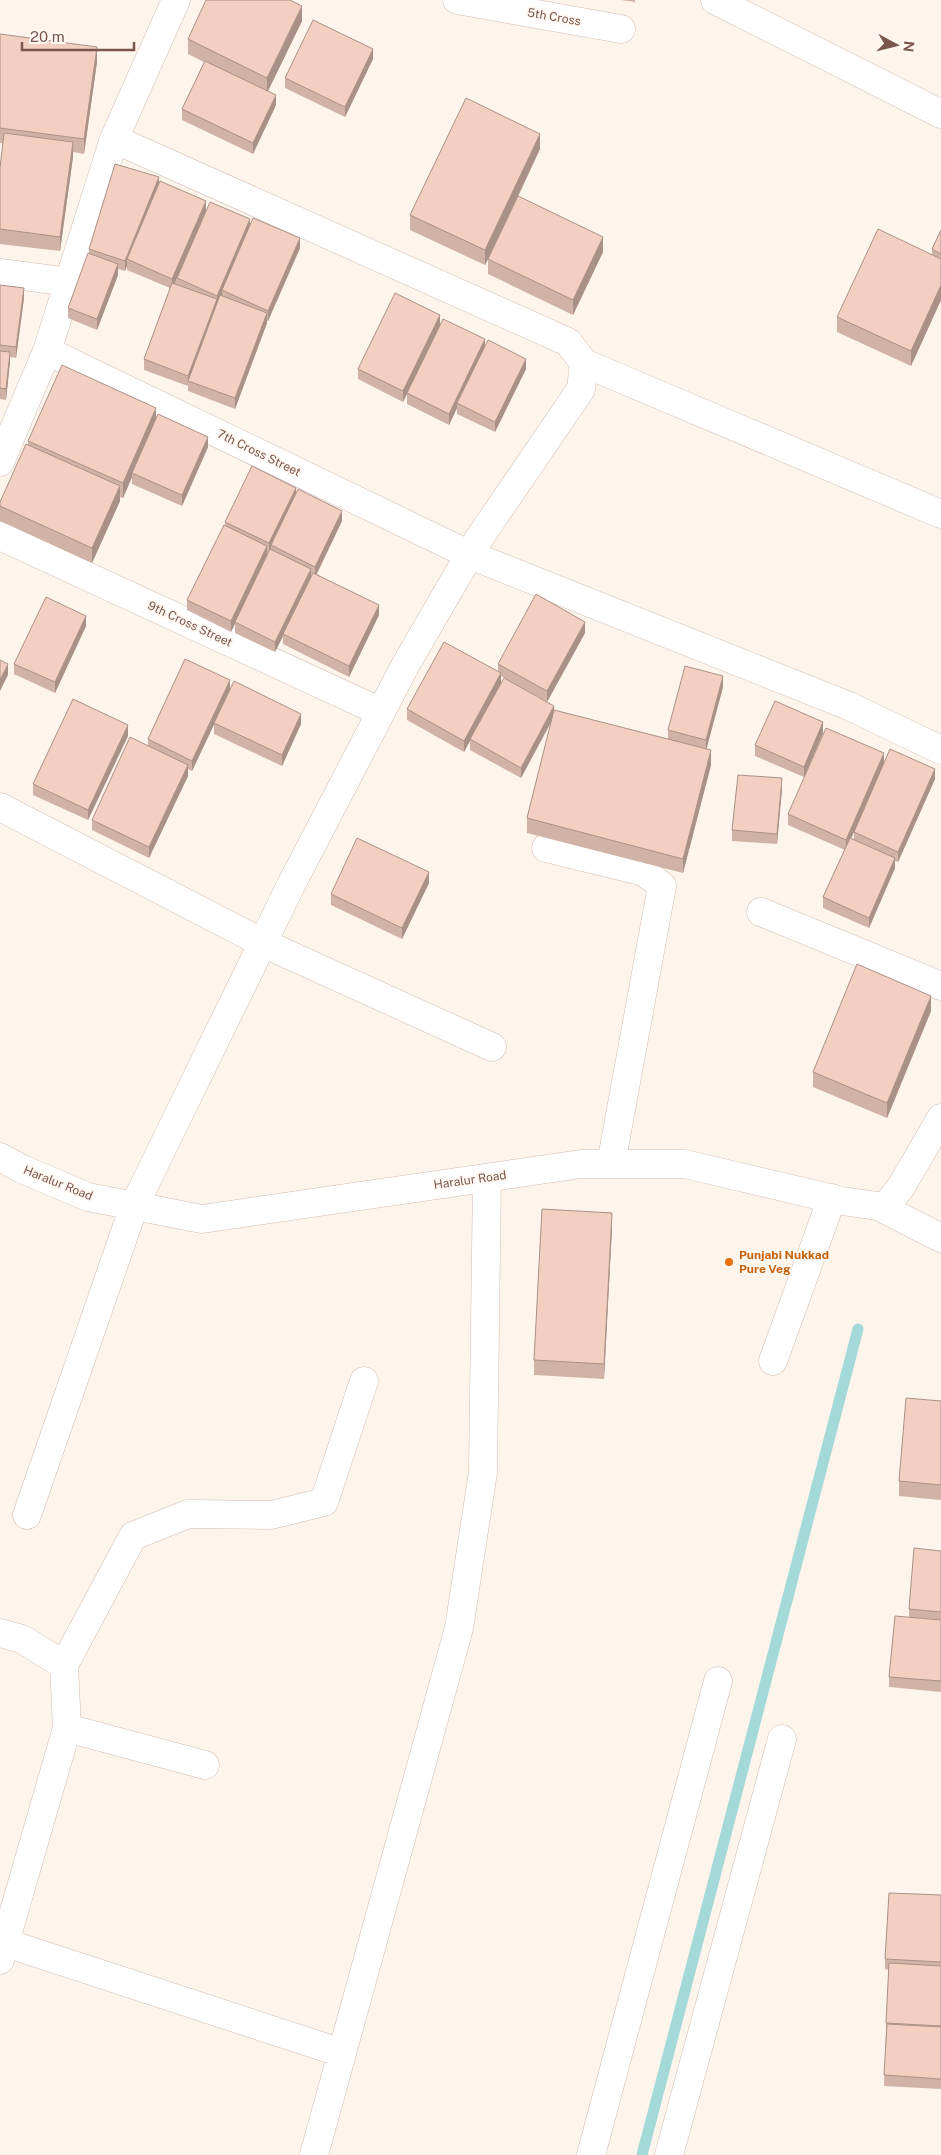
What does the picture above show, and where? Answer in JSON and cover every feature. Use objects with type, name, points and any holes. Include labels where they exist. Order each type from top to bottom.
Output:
[{"type":"street","points":[[0,462],[47,351],[114,139],[176,0]]},
{"type":"street","name":"5th Cross","points":[[457,0],[621,28]]},
{"type":"street","points":[[715,0],[941,114]]},
{"type":"street","points":[[114,139],[568,342],[584,363],[941,514]]},
{"type":"street","points":[[0,273],[69,282]]},
{"type":"street","name":"7th Cross Street","points":[[47,351],[470,555],[849,706],[941,750]]},
{"type":"street","points":[[27,1515],[134,1206],[406,664],[470,555],[581,389],[584,363]]},
{"type":"street","name":"9th Cross Street","points":[[0,536],[381,712]]},
{"type":"street","points":[[0,807],[264,944],[492,1047]]},
{"type":"street","points":[[546,848],[644,872],[662,886],[611,1164]]},
{"type":"street","points":[[761,912],[941,986]]},
{"type":"street","points":[[878,1206],[885,1207],[901,1186],[941,1118]]},
{"type":"street","name":"Haralur Road","points":[[0,1157],[22,1169],[88,1197],[202,1219],[581,1164],[686,1164],[832,1198],[878,1206],[941,1238]]},
{"type":"street","points":[[314,2155],[459,1628],[484,1472],[487,1178]]},
{"type":"street","points":[[772,1361],[832,1198]]},
{"type":"street","points":[[342,2053],[2,1948],[66,1728],[64,1665],[133,1536],[188,1514],[271,1514],[324,1502],[364,1381]]},
{"type":"street","points":[[0,1633],[22,1640],[64,1665]]},
{"type":"street","points":[[591,2155],[718,1680]]},
{"type":"street","points":[[66,1728],[205,1765]]},
{"type":"street","points":[[669,2155],[782,1739]]},
{"type":"building","points":[[206,0],[290,0],[302,6],[267,78],[188,39]]},
{"type":"building","points":[[313,20],[373,49],[345,107],[285,78]]},
{"type":"building","points":[[0,34],[97,47],[84,139],[0,128]]},
{"type":"building","points":[[205,61],[276,95],[253,143],[182,109]]},
{"type":"building","points":[[466,98],[540,134],[485,250],[410,215]]},
{"type":"building","points":[[4,133],[73,142],[60,237],[0,229],[0,168]]},
{"type":"building","points":[[115,164],[159,177],[125,261],[89,249]]},
{"type":"building","points":[[160,181],[206,201],[172,279],[127,259]]},
{"type":"building","points":[[518,196],[603,237],[573,300],[488,259]]},
{"type":"building","points":[[210,202],[250,219],[217,296],[177,278]]},
{"type":"building","points":[[253,218],[300,238],[268,311],[222,290]]},
{"type":"building","points":[[878,229],[941,259],[941,285],[911,351],[837,317]]},
{"type":"building","points":[[941,230],[941,254],[932,249]]},
{"type":"building","points":[[88,253],[118,264],[97,319],[68,308]]},
{"type":"building","points":[[172,283],[217,299],[188,376],[144,359]]},
{"type":"building","points":[[0,285],[24,288],[16,347],[0,345]]},
{"type":"building","points":[[395,293],[440,315],[403,391],[358,369]]},
{"type":"building","points":[[220,295],[267,313],[235,398],[188,381]]},
{"type":"building","points":[[443,319],[485,339],[449,414],[407,393]]},
{"type":"building","points":[[488,340],[526,359],[495,422],[457,403]]},
{"type":"building","points":[[0,351],[10,352],[6,389],[0,388]]},
{"type":"building","points":[[62,365],[156,408],[123,483],[28,441]]},
{"type":"building","points":[[158,414],[208,437],[182,495],[132,473]]},
{"type":"building","points":[[26,444],[120,486],[92,548],[0,506],[0,502]]},
{"type":"building","points":[[252,466],[296,488],[269,543],[225,522]]},
{"type":"building","points":[[298,489],[342,511],[315,567],[271,545]]},
{"type":"building","points":[[224,525],[267,546],[231,621],[187,600]]},
{"type":"building","points":[[270,549],[311,569],[275,642],[235,622]]},
{"type":"building","points":[[313,573],[379,605],[349,666],[283,634]]},
{"type":"building","points":[[536,594],[585,622],[547,691],[498,664]]},
{"type":"building","points":[[46,597],[86,616],[55,682],[14,664]]},
{"type":"building","points":[[444,642],[501,673],[464,741],[407,709]]},
{"type":"building","points":[[185,659],[230,680],[192,761],[148,739]]},
{"type":"building","points":[[0,660],[8,664],[0,680]]},
{"type":"building","points":[[685,666],[723,676],[706,740],[668,730]]},
{"type":"building","points":[[504,678],[554,706],[521,768],[470,739]]},
{"type":"building","points":[[234,681],[301,714],[282,755],[214,723]]},
{"type":"building","points":[[73,699],[128,725],[88,810],[33,784]]},
{"type":"building","points":[[775,701],[823,722],[804,767],[755,745]]},
{"type":"building","points":[[554,710],[711,750],[683,859],[527,818]]},
{"type":"building","points":[[826,728],[884,753],[846,840],[788,814]]},
{"type":"building","points":[[130,737],[188,765],[149,847],[92,820]]},
{"type":"building","points":[[890,749],[935,769],[898,852],[854,832]]},
{"type":"building","points":[[738,775],[782,778],[777,834],[732,830]]},
{"type":"building","points":[[357,838],[429,872],[402,928],[331,894]]},
{"type":"building","points":[[850,838],[895,858],[869,918],[823,897]]},
{"type":"building","points":[[857,964],[931,996],[887,1103],[813,1072]]},
{"type":"building","points":[[542,1209],[612,1213],[604,1364],[534,1360]]},
{"type":"building","points":[[906,1398],[941,1401],[941,1485],[899,1481]]},
{"type":"building","points":[[914,1548],[941,1551],[941,1612],[909,1609]]},
{"type":"building","points":[[895,1616],[941,1620],[941,1681],[889,1677]]},
{"type":"building","points":[[889,1893],[941,1895],[941,1962],[885,1959]]},
{"type":"building","points":[[889,1963],[941,1966],[941,2026],[886,2023]]},
{"type":"building","points":[[887,2024],[941,2027],[941,2079],[884,2075]]},
{"type":"waterway","points":[[642,2155],[858,1329]]},
{"type":"place","name":"Punjabi Nukkad Pure Veg","points":[[729,1262]]}]
